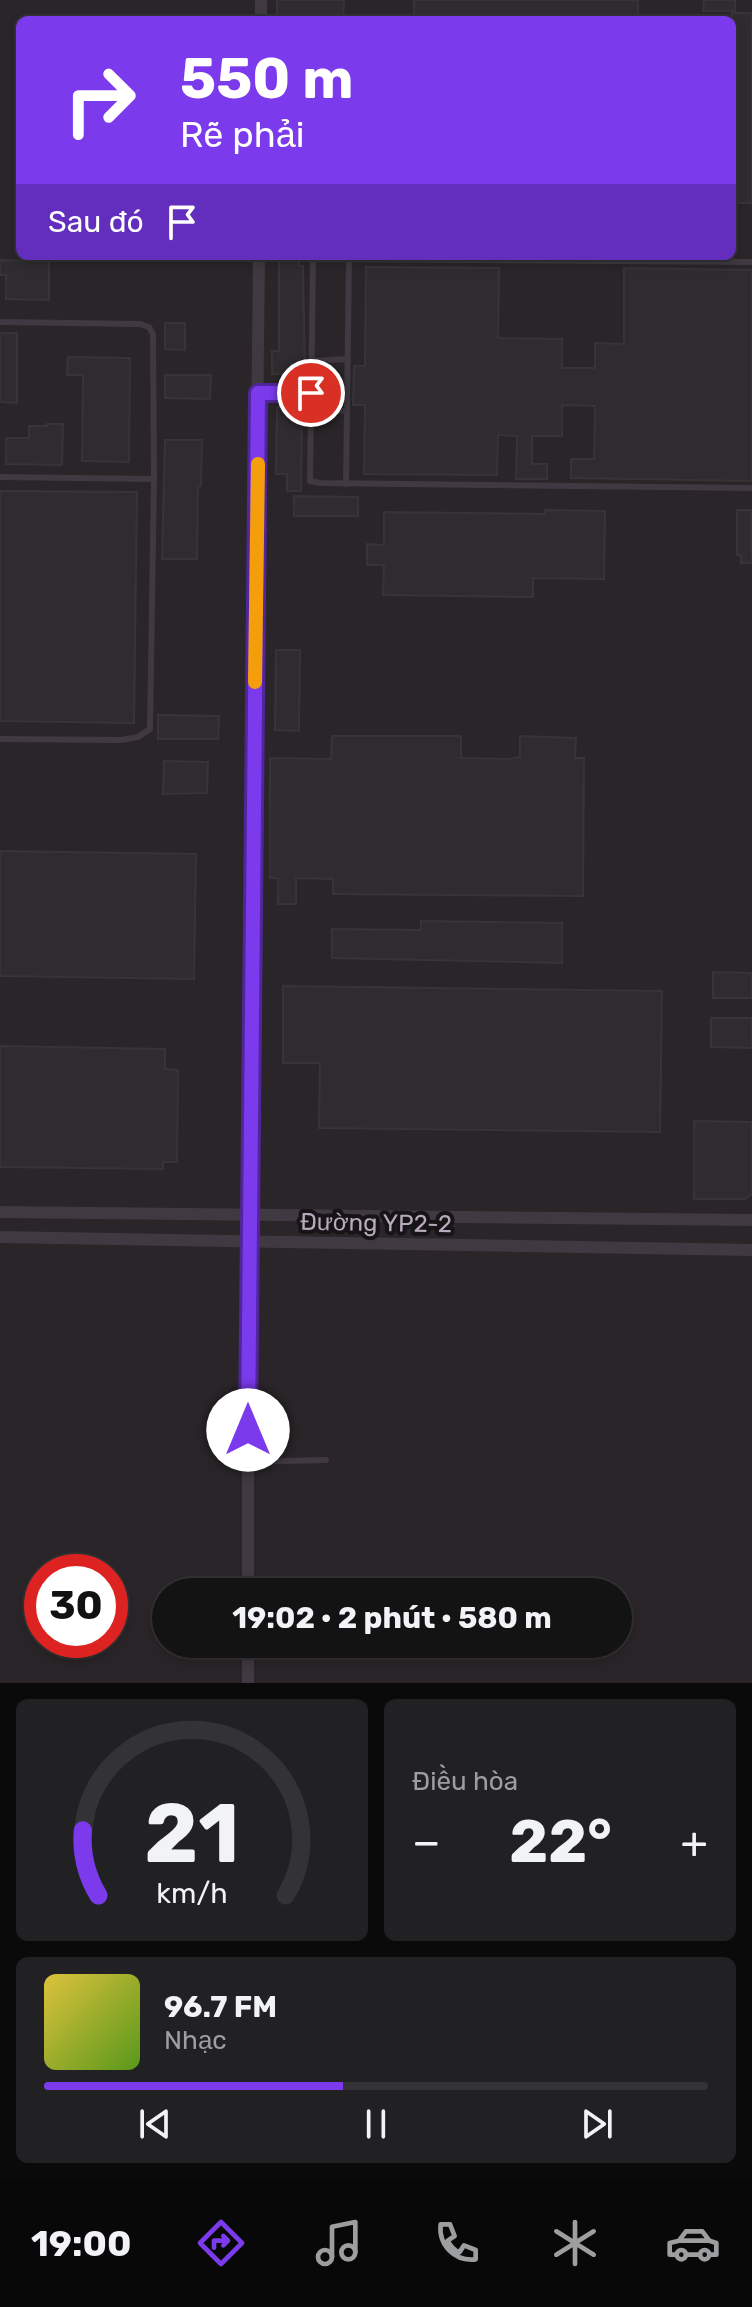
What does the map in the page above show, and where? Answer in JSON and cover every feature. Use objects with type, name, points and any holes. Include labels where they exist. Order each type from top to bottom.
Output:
[{"type":"street","points":[[248,1578],[248,1243],[259,260]]},
{"type":"street","name":"Đường YP2-2","points":[[0,1212],[752,1220]]},
{"type":"street","name":"Đường YP2-2","points":[[0,1237],[752,1250]]},
{"type":"street","points":[[248,1658],[248,1683]]},
{"type":"lane","points":[[313,260],[310,481],[346,484],[752,488]]},
{"type":"lane","points":[[346,484],[349,260]]},
{"type":"lane","points":[[483,260],[752,262]]},
{"type":"lane","points":[[0,322],[140,324],[149,327],[153,334],[154,479],[150,729],[138,737],[121,740],[0,739]]},
{"type":"lane","points":[[312,361],[348,359]]},
{"type":"lane","points":[[258,393],[311,393]]},
{"type":"lane","points":[[311,410],[347,411]]},
{"type":"lane","points":[[0,477],[154,479]]},
{"type":"lane","points":[[248,1462],[326,1460]]},
{"type":"shaded area","points":[[0,0],[752,0],[752,1683],[0,1683]]},
{"type":"building","points":[[277,0],[344,0],[343,16],[277,16]]},
{"type":"building","points":[[414,0],[638,0],[638,16],[414,16]]},
{"type":"building","points":[[704,0],[735,0],[735,11],[703,11]]},
{"type":"building","points":[[732,13],[752,13],[752,203],[736,203],[736,16]]},
{"type":"building","points":[[0,260],[49,261],[49,300],[6,299],[6,275],[0,275]]},
{"type":"building","points":[[279,260],[299,260],[299,266],[303,266],[305,375],[272,374],[272,351],[279,351]]},
{"type":"building","points":[[366,267],[499,268],[498,338],[562,339],[562,368],[595,368],[595,343],[624,344],[624,268],[752,270],[752,481],[571,478],[571,459],[594,459],[595,406],[562,405],[562,436],[532,436],[532,464],[547,464],[547,479],[516,479],[517,436],[498,435],[497,475],[364,474],[365,405],[353,405],[354,366],[365,366]]},
{"type":"building","points":[[165,323],[185,323],[185,350],[165,349]]},
{"type":"building","points":[[0,333],[17,333],[17,403],[0,402]]},
{"type":"building","points":[[68,357],[130,358],[129,462],[82,461],[83,375],[67,375]]},
{"type":"building","points":[[165,375],[211,375],[210,399],[165,398]]},
{"type":"building","points":[[277,407],[302,407],[301,491],[287,491],[287,474],[276,474]]},
{"type":"building","points":[[63,424],[62,465],[6,464],[6,438],[29,438],[29,426]]},
{"type":"building","points":[[165,440],[202,440],[197,559],[162,559]]},
{"type":"building","points":[[0,491],[137,492],[134,723],[0,721]]},
{"type":"building","points":[[294,496],[358,497],[358,516],[294,516]]},
{"type":"building","points":[[545,510],[605,511],[604,579],[533,578],[533,597],[383,595],[384,565],[367,565],[367,544],[384,545],[384,512],[545,514]]},
{"type":"building","points":[[737,510],[751,510],[752,563],[741,563],[741,555],[737,555]]},
{"type":"building","points":[[276,650],[300,650],[299,731],[275,730]]},
{"type":"building","points":[[158,715],[219,716],[218,739],[158,739]]},
{"type":"building","points":[[332,736],[461,736],[461,758],[508,759],[520,757],[520,736],[576,738],[575,758],[584,758],[583,896],[333,894],[333,879],[296,878],[296,904],[278,904],[278,878],[270,878],[270,758],[331,759]]},
{"type":"building","points":[[164,761],[208,762],[207,793],[163,794]]},
{"type":"building","points":[[0,851],[196,854],[194,979],[0,976]]},
{"type":"building","points":[[421,921],[562,923],[562,963],[332,958],[332,929],[421,930]]},
{"type":"building","points":[[713,972],[752,973],[752,998],[713,998]]},
{"type":"building","points":[[283,986],[662,991],[660,1132],[319,1128],[320,1063],[283,1063]]},
{"type":"building","points":[[711,1018],[752,1018],[752,1048],[711,1047]]},
{"type":"building","points":[[0,1046],[165,1049],[165,1069],[178,1070],[177,1162],[163,1162],[163,1169],[0,1167]]},
{"type":"building","points":[[694,1121],[752,1122],[752,1194],[745,1199],[694,1199]]},
{"type":"slow traffic","points":[[255,682],[258,464]]},
{"type":"route","points":[[248,1430],[258,393],[311,393]]}]
